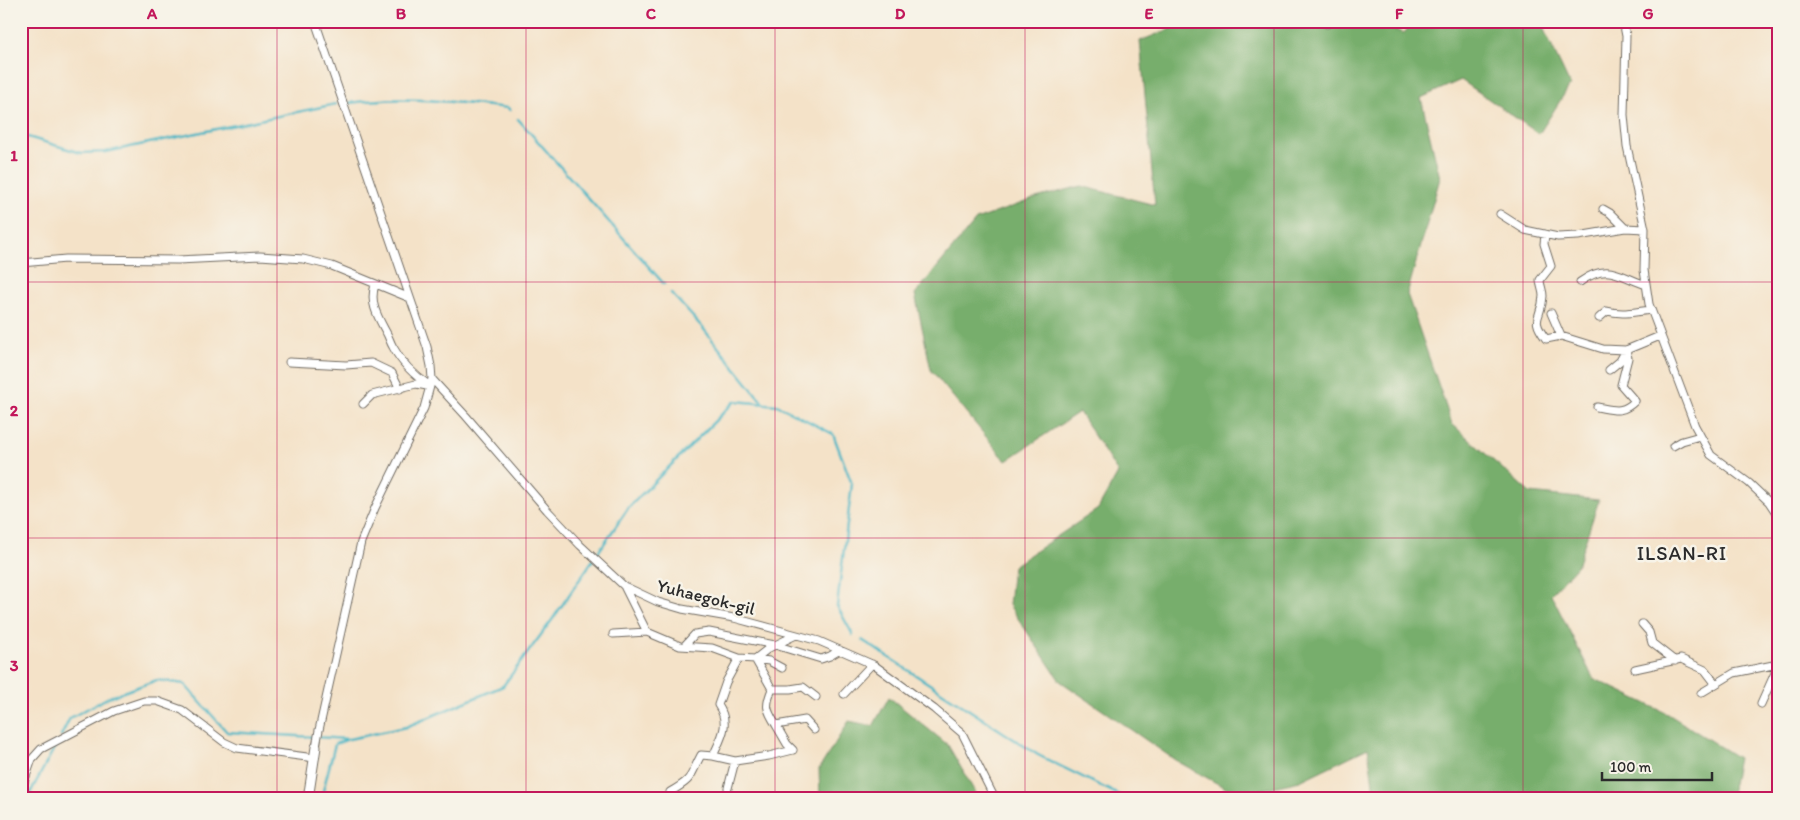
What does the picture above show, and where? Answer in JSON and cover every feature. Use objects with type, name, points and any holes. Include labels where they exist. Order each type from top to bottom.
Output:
[{"type":"street","points":[[308,799],[318,730],[361,542],[375,508],[424,408],[431,383],[431,366],[427,347],[315,21]]},
{"type":"street","points":[[1623,21],[1626,36],[1625,123],[1627,146],[1645,229],[1644,270],[1651,310],[1700,436],[1711,455],[1749,483],[1769,502],[1779,517]]},
{"type":"street","points":[[1603,209],[1610,213],[1625,228]]},
{"type":"street","points":[[1500,214],[1525,230],[1558,237],[1578,236],[1625,228],[1645,229]]},
{"type":"street","points":[[1545,234],[1544,244],[1551,266],[1540,280],[1543,294],[1541,309],[1536,322],[1546,339],[1560,336],[1604,349],[1626,350],[1660,336]]},
{"type":"street","points":[[21,263],[66,259],[178,260],[260,256],[303,259],[332,266],[410,298]]},
{"type":"street","points":[[1580,282],[1589,276],[1611,271],[1646,285]]},
{"type":"street","name":"Yuhaegok-gil","points":[[375,284],[373,290],[375,312],[404,364],[418,378],[431,383],[460,409],[547,510],[601,566],[624,586],[658,602],[682,609],[734,618],[819,641],[872,664],[962,732],[996,799]]},
{"type":"street","points":[[1599,318],[1607,312],[1629,313],[1651,310]]},
{"type":"street","points":[[1551,313],[1560,336]]},
{"type":"street","points":[[1609,370],[1620,361],[1626,350]]},
{"type":"street","points":[[1598,408],[1627,409],[1634,401],[1621,385],[1628,358],[1626,350]]},
{"type":"street","points":[[289,362],[346,365],[371,363],[392,373],[400,389]]},
{"type":"street","points":[[363,404],[372,396],[416,384],[431,383]]},
{"type":"street","points":[[1673,446],[1682,441],[1700,436]]},
{"type":"street","points":[[624,586],[647,632]]},
{"type":"street","points":[[1642,624],[1649,632],[1652,643],[1675,661]]},
{"type":"street","points":[[613,634],[647,632],[684,646],[712,648],[739,658],[769,661],[782,668]]},
{"type":"street","points":[[684,646],[695,634],[709,632],[775,646],[821,659],[840,650]]},
{"type":"street","points":[[755,659],[769,648],[796,635]]},
{"type":"street","points":[[713,756],[725,730],[724,714],[718,705],[726,682],[739,658]]},
{"type":"street","points":[[755,659],[772,689]]},
{"type":"street","points":[[1635,669],[1681,659],[1704,670],[1715,683]]},
{"type":"street","points":[[844,694],[872,664]]},
{"type":"street","points":[[1701,693],[1715,683],[1743,670],[1778,664]]},
{"type":"street","points":[[1761,704],[1778,664]]},
{"type":"street","points":[[772,689],[803,687],[816,697]]},
{"type":"street","points":[[670,792],[687,783],[693,775],[701,755],[735,760],[769,756],[793,750],[787,744],[767,711],[767,702],[772,689]]},
{"type":"street","points":[[21,790],[32,760],[41,749],[124,707],[144,702],[157,701],[170,704],[182,710],[218,738],[237,748],[315,758]]},
{"type":"street","points":[[776,725],[804,720],[814,730]]},
{"type":"street","points":[[728,788],[735,760]]},
{"type":"green space","points":[[1249,21],[1366,21],[1404,33],[1414,21],[1542,21],[1545,32],[1570,85],[1539,134],[1461,80],[1421,98],[1440,178],[1407,294],[1452,424],[1530,493],[1599,500],[1577,566],[1551,594],[1593,678],[1668,714],[1738,758],[1730,799],[1375,799],[1368,748],[1300,781],[1238,795],[1175,760],[1060,681],[1009,605],[1013,566],[1098,509],[1118,473],[1079,412],[1006,461],[931,370],[915,294],[976,220],[1036,198],[1081,186],[1155,205],[1140,41],[1177,26],[1245,29]]},
{"type":"green space","points":[[889,697],[948,745],[979,799],[820,799],[819,769],[849,721],[873,726]]},
{"type":"waterway","points":[[349,103],[409,99],[508,108],[510,110]]},
{"type":"waterway","points":[[21,135],[81,153],[106,152],[336,104]]},
{"type":"waterway","points":[[518,119],[664,284]]},
{"type":"waterway","points":[[671,293],[702,327],[763,403]]},
{"type":"waterway","points":[[61,736],[70,718],[109,697],[157,680],[184,684],[227,732],[349,739],[406,727],[503,686],[552,620],[629,507],[735,401],[777,405],[833,434],[852,484],[837,606],[853,635]]},
{"type":"waterway","points":[[862,640],[1038,755],[1127,799]]},
{"type":"waterway","points":[[321,799],[335,744],[346,740]]},
{"type":"waterway","points":[[27,799],[57,743]]},
{"type":"district","name":"ILSAN-RI","points":[[1682,553]]}]
